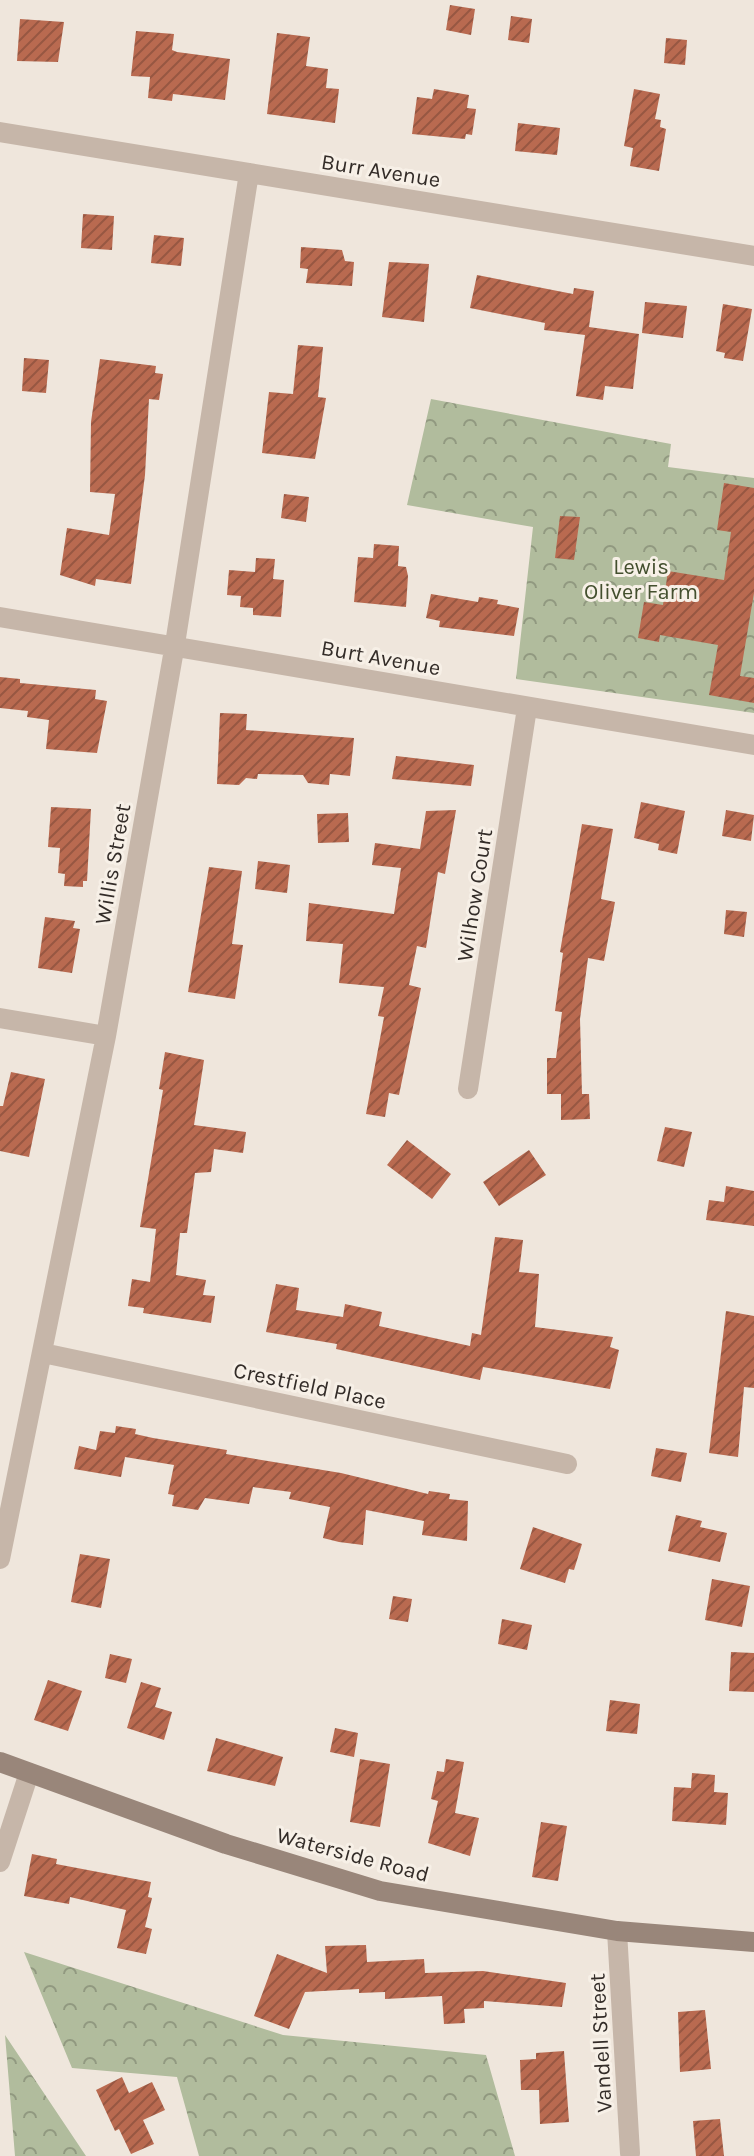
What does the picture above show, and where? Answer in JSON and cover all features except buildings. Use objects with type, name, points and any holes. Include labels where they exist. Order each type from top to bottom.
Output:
[{"type":"main road","name":"Waterside Road","points":[[0,1762],[226,1844],[380,1891],[617,1931],[754,1942]]},
{"type":"street","name":"Burr Avenue","points":[[0,132],[754,256]]},
{"type":"street","name":"Willis Street","points":[[0,1559],[106,1036],[175,644],[249,173]]},
{"type":"street","name":"Burt Avenue","points":[[0,617],[175,644],[527,708],[754,745]]},
{"type":"street","name":"Wilhow Court","points":[[468,1089],[527,708]]},
{"type":"street","points":[[0,1018],[106,1036]]},
{"type":"street","name":"Crestfield Place","points":[[43,1353],[567,1464]]},
{"type":"street","points":[[0,1862],[29,1773]]},
{"type":"street","name":"Vandell Street","points":[[617,1931],[630,2153]]},
{"type":"green space","name":"Lewis Oliver Farm","points":[[431,399],[671,444],[668,467],[754,478],[754,713],[516,679],[533,527],[407,505]]},
{"type":"green space","points":[[24,1952],[283,2035],[486,2055],[515,2156],[199,2156],[177,2077],[72,2068]]},
{"type":"green space","points":[[5,2035],[86,2156],[15,2156]]}]
